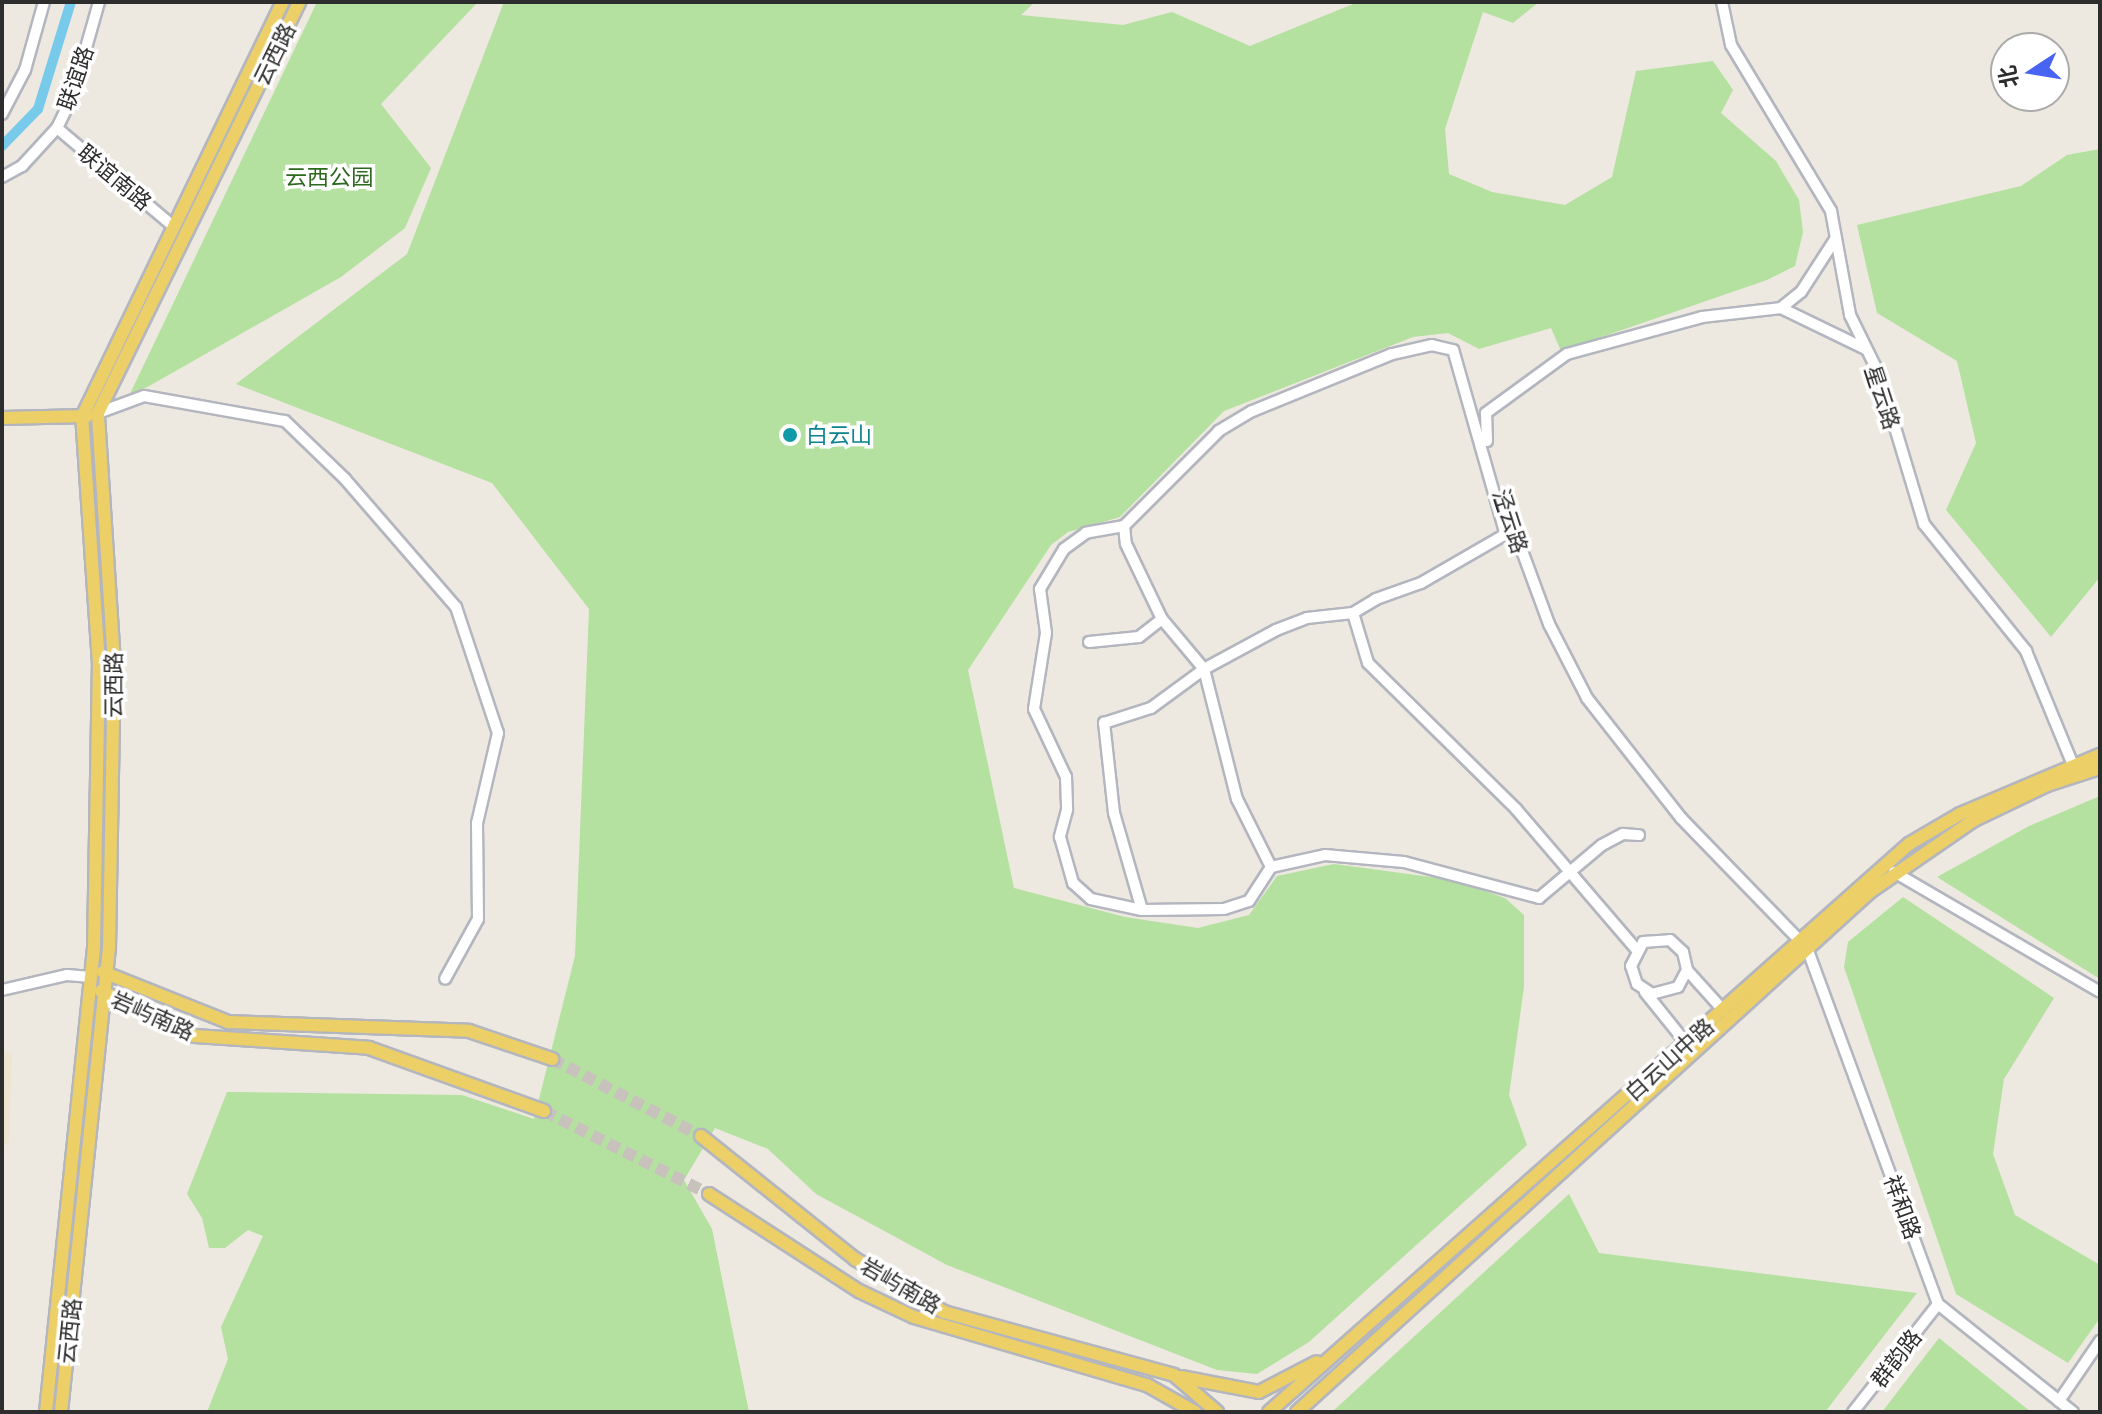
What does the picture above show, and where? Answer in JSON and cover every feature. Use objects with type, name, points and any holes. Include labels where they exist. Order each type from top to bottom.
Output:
[{"type":"main road","name":"云西路","points":[[46,1412],[91,977],[99,664],[82,417],[283,2]]},
{"type":"main road","name":"云西路","points":[[61,1412],[107,971],[114,663],[98,413],[299,2]]},
{"type":"main road","points":[[2,418],[82,417],[98,413]]},
{"type":"main road","name":"白云山中路","points":[[1269,1412],[1723,1010],[1894,872],[1974,820],[2100,755]]},
{"type":"main road","name":"白云山中路","points":[[1297,1412],[1909,844],[1960,814],[2075,770],[2100,768]]},
{"type":"main road","name":"岩屿南路","points":[[544,1111],[369,1048],[195,1036],[104,995],[91,977],[107,971],[228,1022],[469,1031],[552,1059]]},
{"type":"main road","name":"岩屿南路","points":[[701,1136],[855,1259],[944,1312],[1174,1375],[1217,1412]]},
{"type":"main road","name":"岩屿南路","points":[[709,1194],[859,1291],[914,1317],[1147,1385],[1195,1412]]},
{"type":"main road","points":[[1174,1375],[1234,1391],[1275,1388],[1369,1326]]},
{"type":"main road","points":[[1170,1398],[1178,1412]]},
{"type":"street","points":[[2,114],[25,70],[44,2]]},
{"type":"street","name":"联谊路","points":[[2,177],[22,166],[57,128],[72,97],[99,2]]},
{"type":"street","name":"星云路","points":[[1722,2],[1731,45],[1831,211],[1850,315],[1879,374],[1924,524],[2026,651],[2075,770]]},
{"type":"street","name":"联谊南路","points":[[57,128],[173,226]]},
{"type":"street","points":[[1836,238],[1801,292],[1781,308],[1866,349]]},
{"type":"street","name":"泾云路","points":[[1781,308],[1702,317],[1567,354],[1512,390],[1486,413],[1485,431],[1509,532],[1549,624],[1587,698],[1681,818],[1804,944]]},
{"type":"street","points":[[1142,910],[1114,813],[1104,723],[1151,708],[1204,669],[1286,626],[1353,613],[1421,583],[1509,532],[1453,350],[1432,345],[1392,354],[1252,411],[1219,431],[1124,526],[1086,533],[1051,565],[1040,589],[1046,633],[1034,709],[1066,777],[1067,810],[1060,837],[1073,883],[1091,899],[1142,910],[1187,913],[1224,909],[1249,901],[1271,867],[1325,855],[1404,862],[1539,898],[1602,845],[1623,834],[1639,835]]},
{"type":"street","points":[[98,413],[144,396],[285,421],[345,479],[456,607],[498,733],[477,823],[478,919],[445,979]]},
{"type":"street","points":[[1124,526],[1126,544],[1162,619],[1204,669],[1237,799],[1271,867]]},
{"type":"street","points":[[1353,613],[1368,663],[1516,809],[1569,875],[1636,949]]},
{"type":"street","points":[[1089,642],[1139,637],[1162,619]]},
{"type":"street","points":[[1894,872],[2100,992]]},
{"type":"street","points":[[1686,1043],[1632,976],[1636,949],[1652,939],[1670,940],[1683,952],[1687,970],[1723,1010]]},
{"type":"street","name":"祥和路","points":[[1804,944],[1938,1304]]},
{"type":"street","points":[[1644,990],[1671,992],[1687,970]]},
{"type":"street","points":[[2,990],[67,975],[91,977]]},
{"type":"street","points":[[1938,1304],[2073,1412]]},
{"type":"street","name":"群韵路","points":[[1853,1412],[1938,1304]]},
{"type":"street","points":[[2059,1401],[2100,1341]]},
{"type":"shaded area","points":[[2,1049],[12,1054],[9,1142],[2,1148]]},
{"type":"green space","name":"云西公园","points":[[317,2],[478,2],[381,104],[431,168],[405,228],[341,277],[128,398]]},
{"type":"green space","points":[[504,2],[1035,2],[1021,15],[1123,25],[1172,12],[1250,46],[1358,2],[1539,2],[1513,23],[1483,12],[1445,129],[1449,174],[1492,192],[1565,205],[1612,177],[1636,71],[1713,61],[1733,90],[1721,113],[1776,161],[1799,200],[1803,232],[1795,266],[1767,280],[1561,351],[1551,328],[1479,349],[1448,333],[1413,337],[1224,411],[1120,517],[1068,532],[1051,545],[968,670],[1014,888],[1125,917],[1198,928],[1249,915],[1277,876],[1334,864],[1453,880],[1505,898],[1524,915],[1524,987],[1509,1095],[1527,1145],[1309,1342],[1257,1374],[1217,1370],[947,1265],[816,1194],[768,1149],[715,1128],[684,1180],[712,1229],[749,1412],[207,1412],[228,1359],[221,1327],[263,1236],[248,1230],[225,1248],[209,1248],[202,1218],[187,1194],[227,1092],[462,1095],[534,1119],[575,956],[589,609],[492,483],[236,384],[407,254]]},
{"type":"green space","points":[[2100,149],[2100,577],[2051,637],[1946,510],[1976,443],[1957,361],[1877,313],[1857,225],[2021,186],[2067,155]]},
{"type":"green space","points":[[2100,796],[2100,979],[1937,877],[2029,826]]},
{"type":"green space","points":[[1903,897],[2054,998],[2004,1079],[1993,1154],[2015,1215],[2100,1265],[2100,1318],[2068,1363],[1956,1294],[1844,967],[1848,942]]},
{"type":"green space","points":[[1569,1194],[1599,1253],[1917,1293],[1825,1412],[1332,1412]]},
{"type":"green space","points":[[1939,1338],[2031,1412],[1882,1412]]},
{"type":"waterway","points":[[2,146],[38,109],[71,2]]},
{"type":"tunnel","points":[[552,1059],[701,1136]]},
{"type":"tunnel","points":[[544,1111],[709,1194]]},
{"type":"place","name":"白云山","points":[[790,435]]}]
